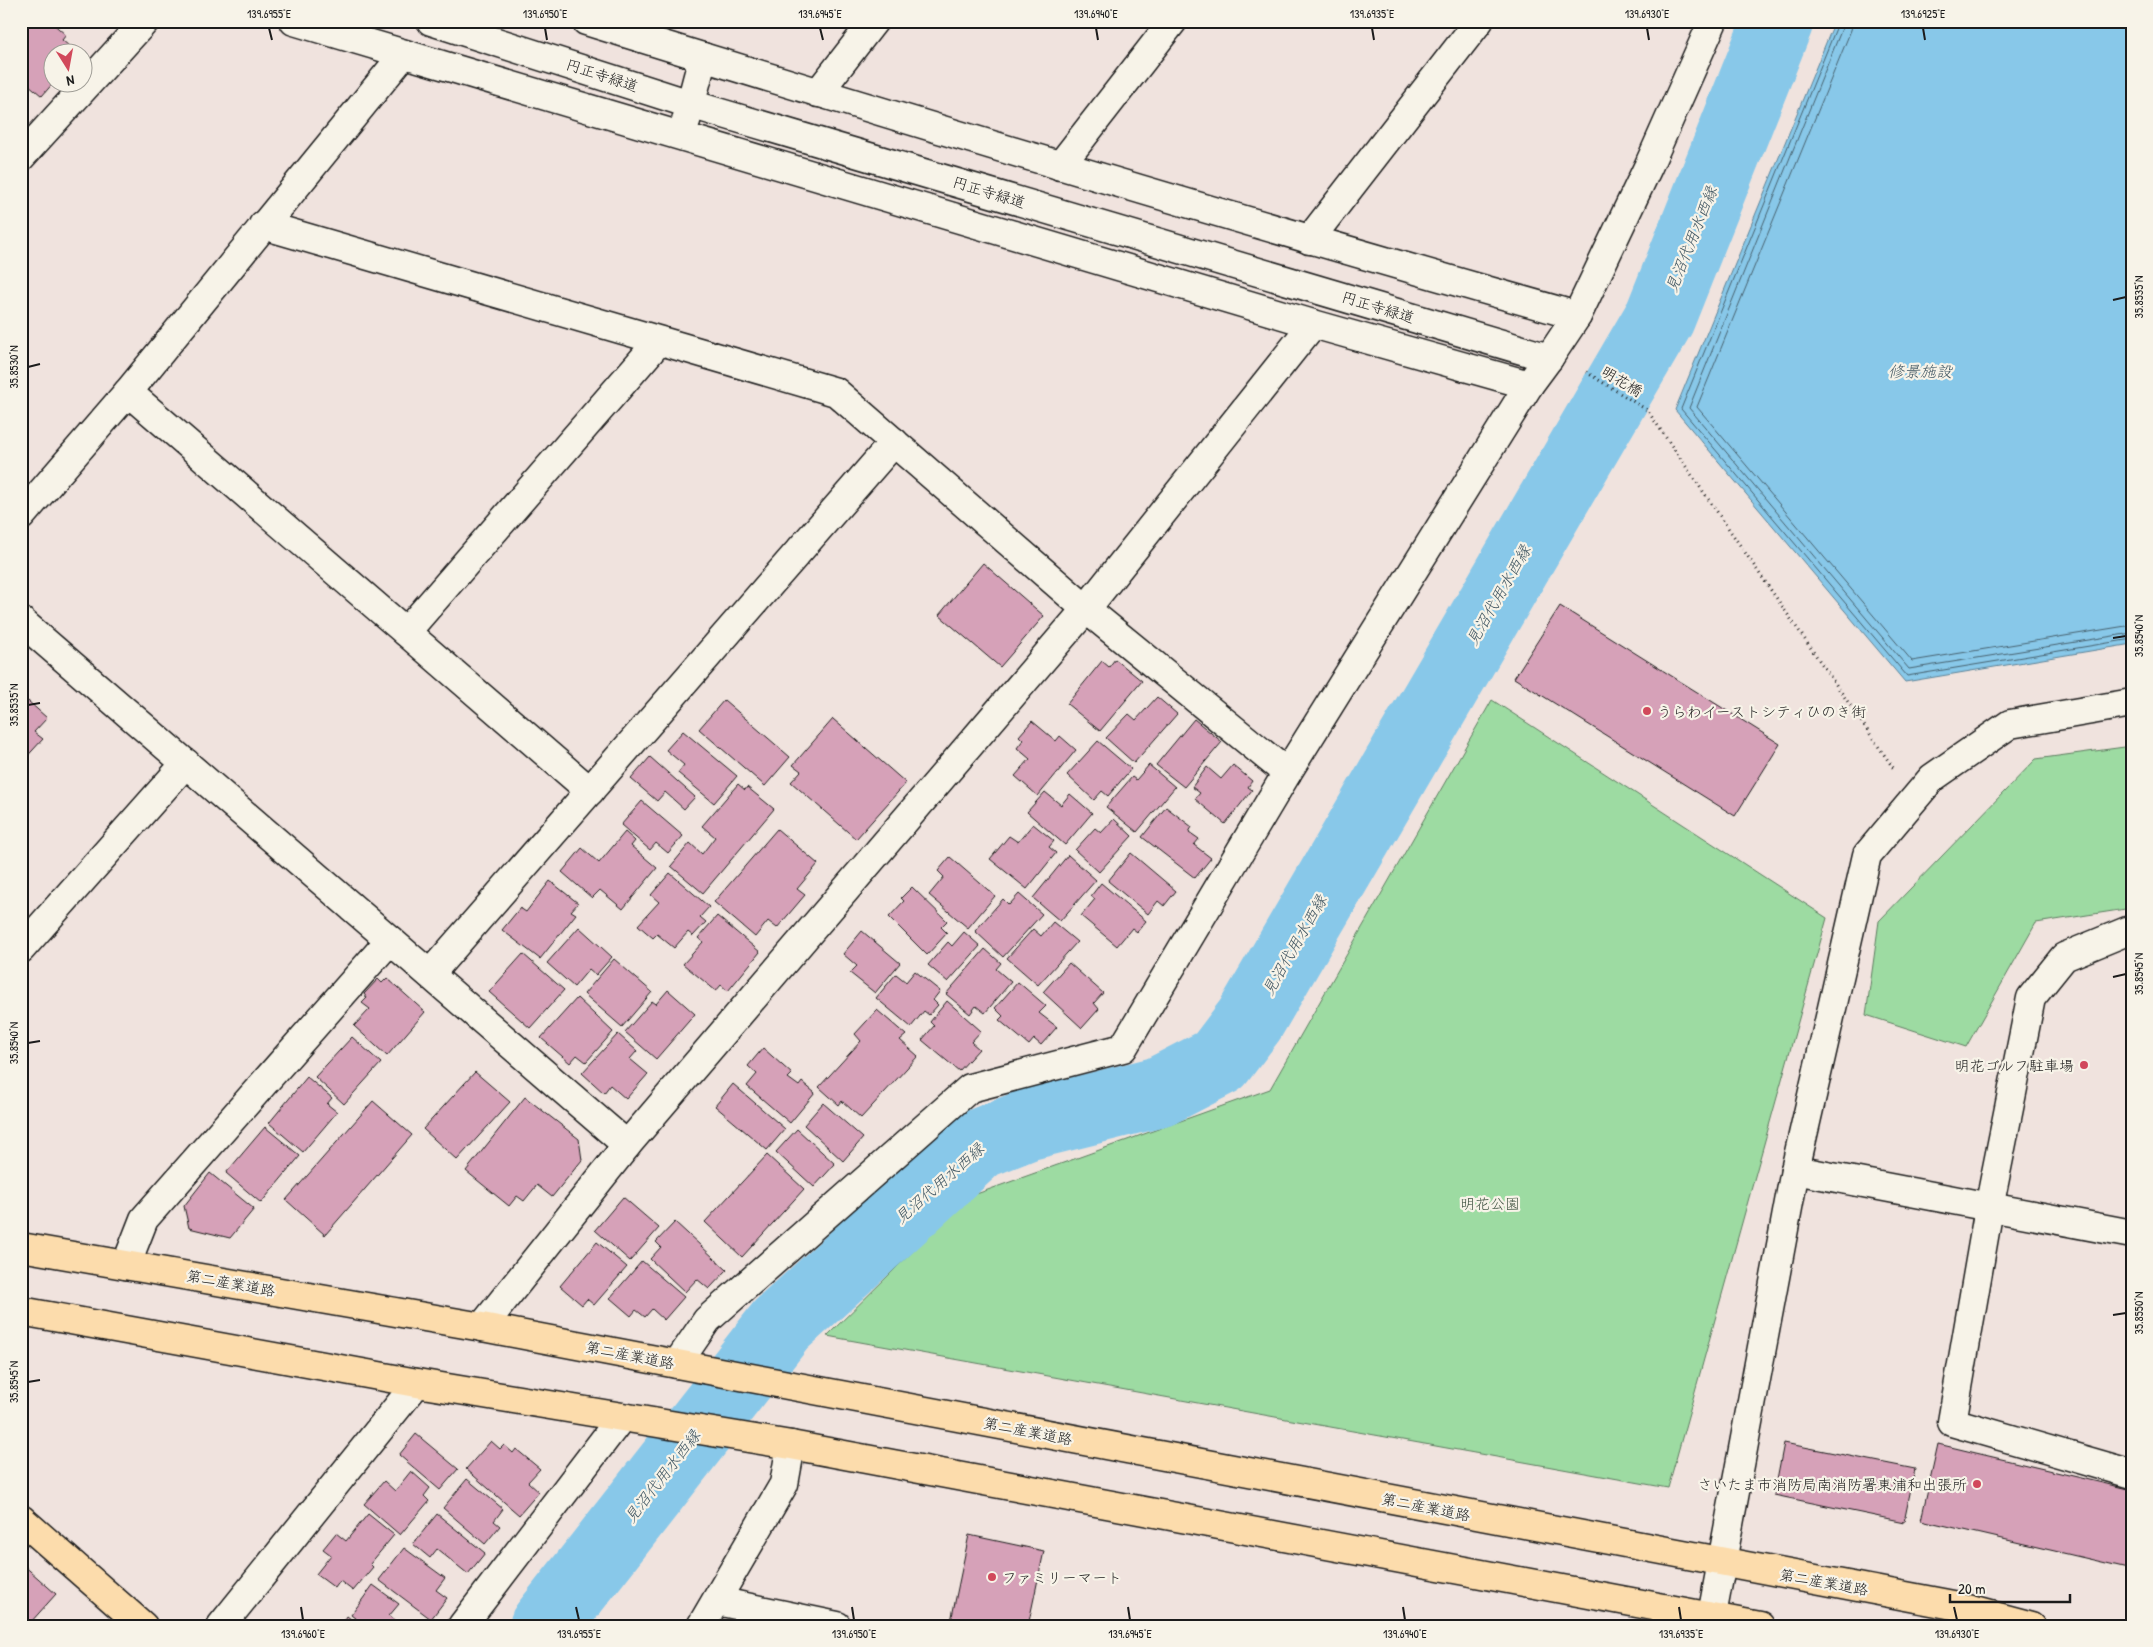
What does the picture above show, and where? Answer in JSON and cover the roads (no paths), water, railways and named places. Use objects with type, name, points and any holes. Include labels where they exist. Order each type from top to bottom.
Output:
[{"type":"main road","name":"第二産業道路","points":[[21,1246],[677,1364],[1953,1606],[2032,1626]]},
{"type":"main road","points":[[21,1311],[417,1383],[791,1445],[1710,1622],[1760,1626]]},
{"type":"main road","points":[[21,1519],[143,1626]]},
{"type":"street","points":[[21,157],[145,21]]},
{"type":"street","points":[[294,21],[1313,324],[1529,386]]},
{"type":"street","name":"円正寺緑道","points":[[431,21],[690,104],[1549,358]]},
{"type":"street","points":[[586,21],[1060,166],[1309,240],[1577,316]]},
{"type":"street","points":[[818,93],[874,21]]},
{"type":"street","points":[[1060,166],[1173,21]]},
{"type":"street","points":[[1309,240],[1479,21]]},
{"type":"street","points":[[677,1364],[707,1320],[970,1088],[1123,1048],[1287,773],[1529,386],[1577,316],[1648,167],[1713,21]]},
{"type":"street","points":[[21,516],[128,392],[404,54]]},
{"type":"street","points":[[681,137],[703,57]]},
{"type":"street","points":[[263,225],[836,392],[1086,609],[1287,773]]},
{"type":"street","points":[[482,1328],[627,1145],[1086,609],[1313,324]]},
{"type":"street","points":[[406,632],[659,341]]},
{"type":"street","points":[[128,392],[590,791]]},
{"type":"street","points":[[430,974],[894,442]]},
{"type":"street","points":[[21,620],[627,1145]]},
{"type":"street","points":[[1710,1622],[1795,1170],[1867,855],[1932,778],[2010,724],[2132,703]]},
{"type":"street","points":[[21,948],[186,764]]},
{"type":"street","points":[[2132,929],[2064,957],[2032,998],[1989,1208],[1952,1422],[2132,1474]]},
{"type":"street","points":[[126,1265],[144,1218],[390,940]]},
{"type":"street","points":[[1795,1170],[2132,1234]]},
{"type":"street","points":[[222,1626],[417,1383]]},
{"type":"street","points":[[462,1626],[621,1418]]},
{"type":"street","points":[[701,1626],[784,1484],[791,1445]]},
{"type":"street","points":[[717,1600],[837,1626]]},
{"type":"water","name":"修景施設","points":[[1835,21],[2132,21],[2132,644],[1905,682],[1675,410]]},
{"type":"waterway","name":"見沼代用水西縁","points":[[545,1626],[781,1325],[979,1144],[1027,1125],[1159,1092],[1219,1061],[1250,1020],[1660,317],[1778,21]]},
{"type":"place","name":"うらわイーストシティひのき街","points":[[1647,711]]},
{"type":"place","name":"明花ゴルフ駐車場","points":[[2084,1065]]},
{"type":"place","name":"さいたま市消防局南消防署東浦和出張所","points":[[1977,1484]]},
{"type":"place","name":"ファミリーマート","points":[[992,1577]]},
{"type":"park label","name":"明花公園","points":[[1490,1203]]}]
